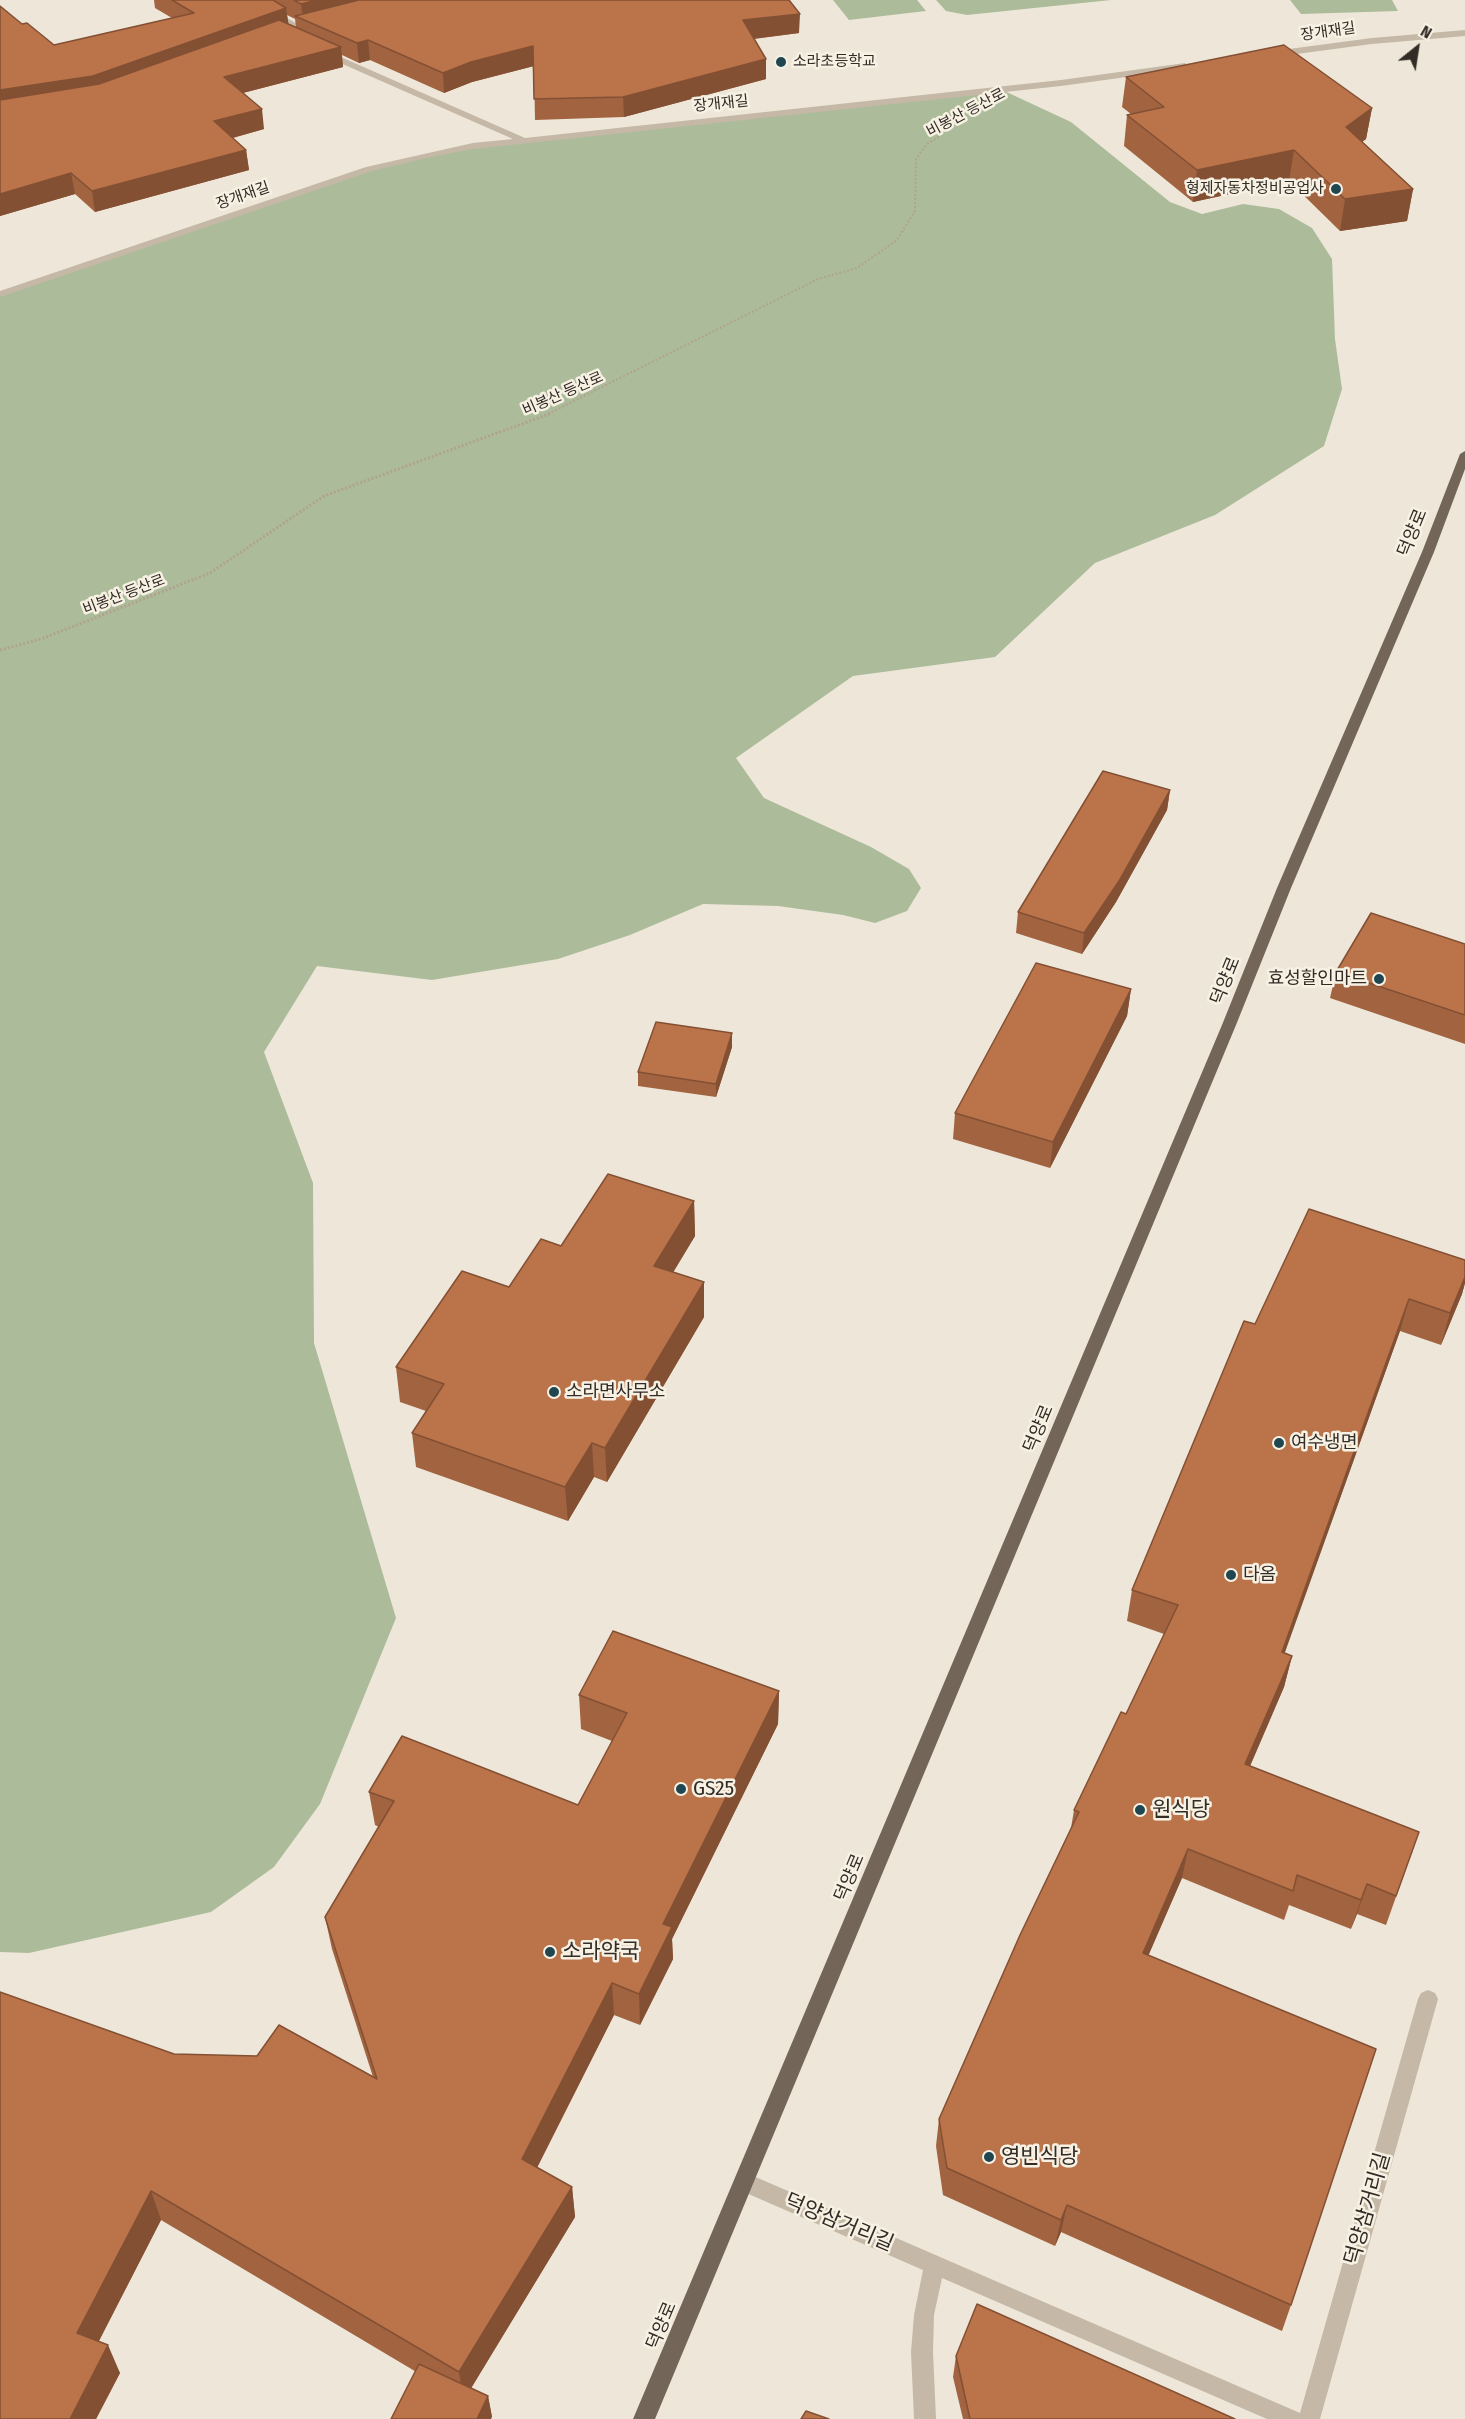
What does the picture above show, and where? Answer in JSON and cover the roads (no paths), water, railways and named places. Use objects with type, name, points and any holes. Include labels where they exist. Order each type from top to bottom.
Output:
[{"type":"main road","name":"덕양로","points":[[644,2419],[1229,1025],[1284,888],[1428,552],[1465,454]]},
{"type":"street","points":[[250,0],[302,29]]},
{"type":"street","points":[[292,32],[314,26]]},
{"type":"street","name":"장개재길","points":[[1269,55],[1372,41],[1465,33]]},
{"type":"street","points":[[313,48],[524,140]]},
{"type":"street","name":"장개재길","points":[[0,294],[369,169],[461,148],[1061,83],[1200,64]]},
{"type":"street","name":"덕양삼거리길","points":[[1309,2419],[1428,1998]]},
{"type":"street","name":"덕양삼거리길","points":[[744,2182],[1292,2419]]},
{"type":"street","points":[[925,2419],[922,2352],[924,2315],[935,2264]]},
{"type":"place","name":"소라초등학교","points":[[781,62]]},
{"type":"place","name":"형제자동차정비공업사","points":[[1336,189]]},
{"type":"place","name":"효성할인마트","points":[[1379,979]]},
{"type":"place","name":"소라면사무소","points":[[554,1392]]},
{"type":"place","name":"여수냉면","points":[[1279,1443]]},
{"type":"place","name":"다옴","points":[[1231,1575]]},
{"type":"place","name":"GS25","points":[[681,1789]]},
{"type":"place","name":"원식당","points":[[1140,1810]]},
{"type":"place","name":"소라약국","points":[[550,1952]]},
{"type":"place","name":"영빈식당","points":[[989,2157]]}]
